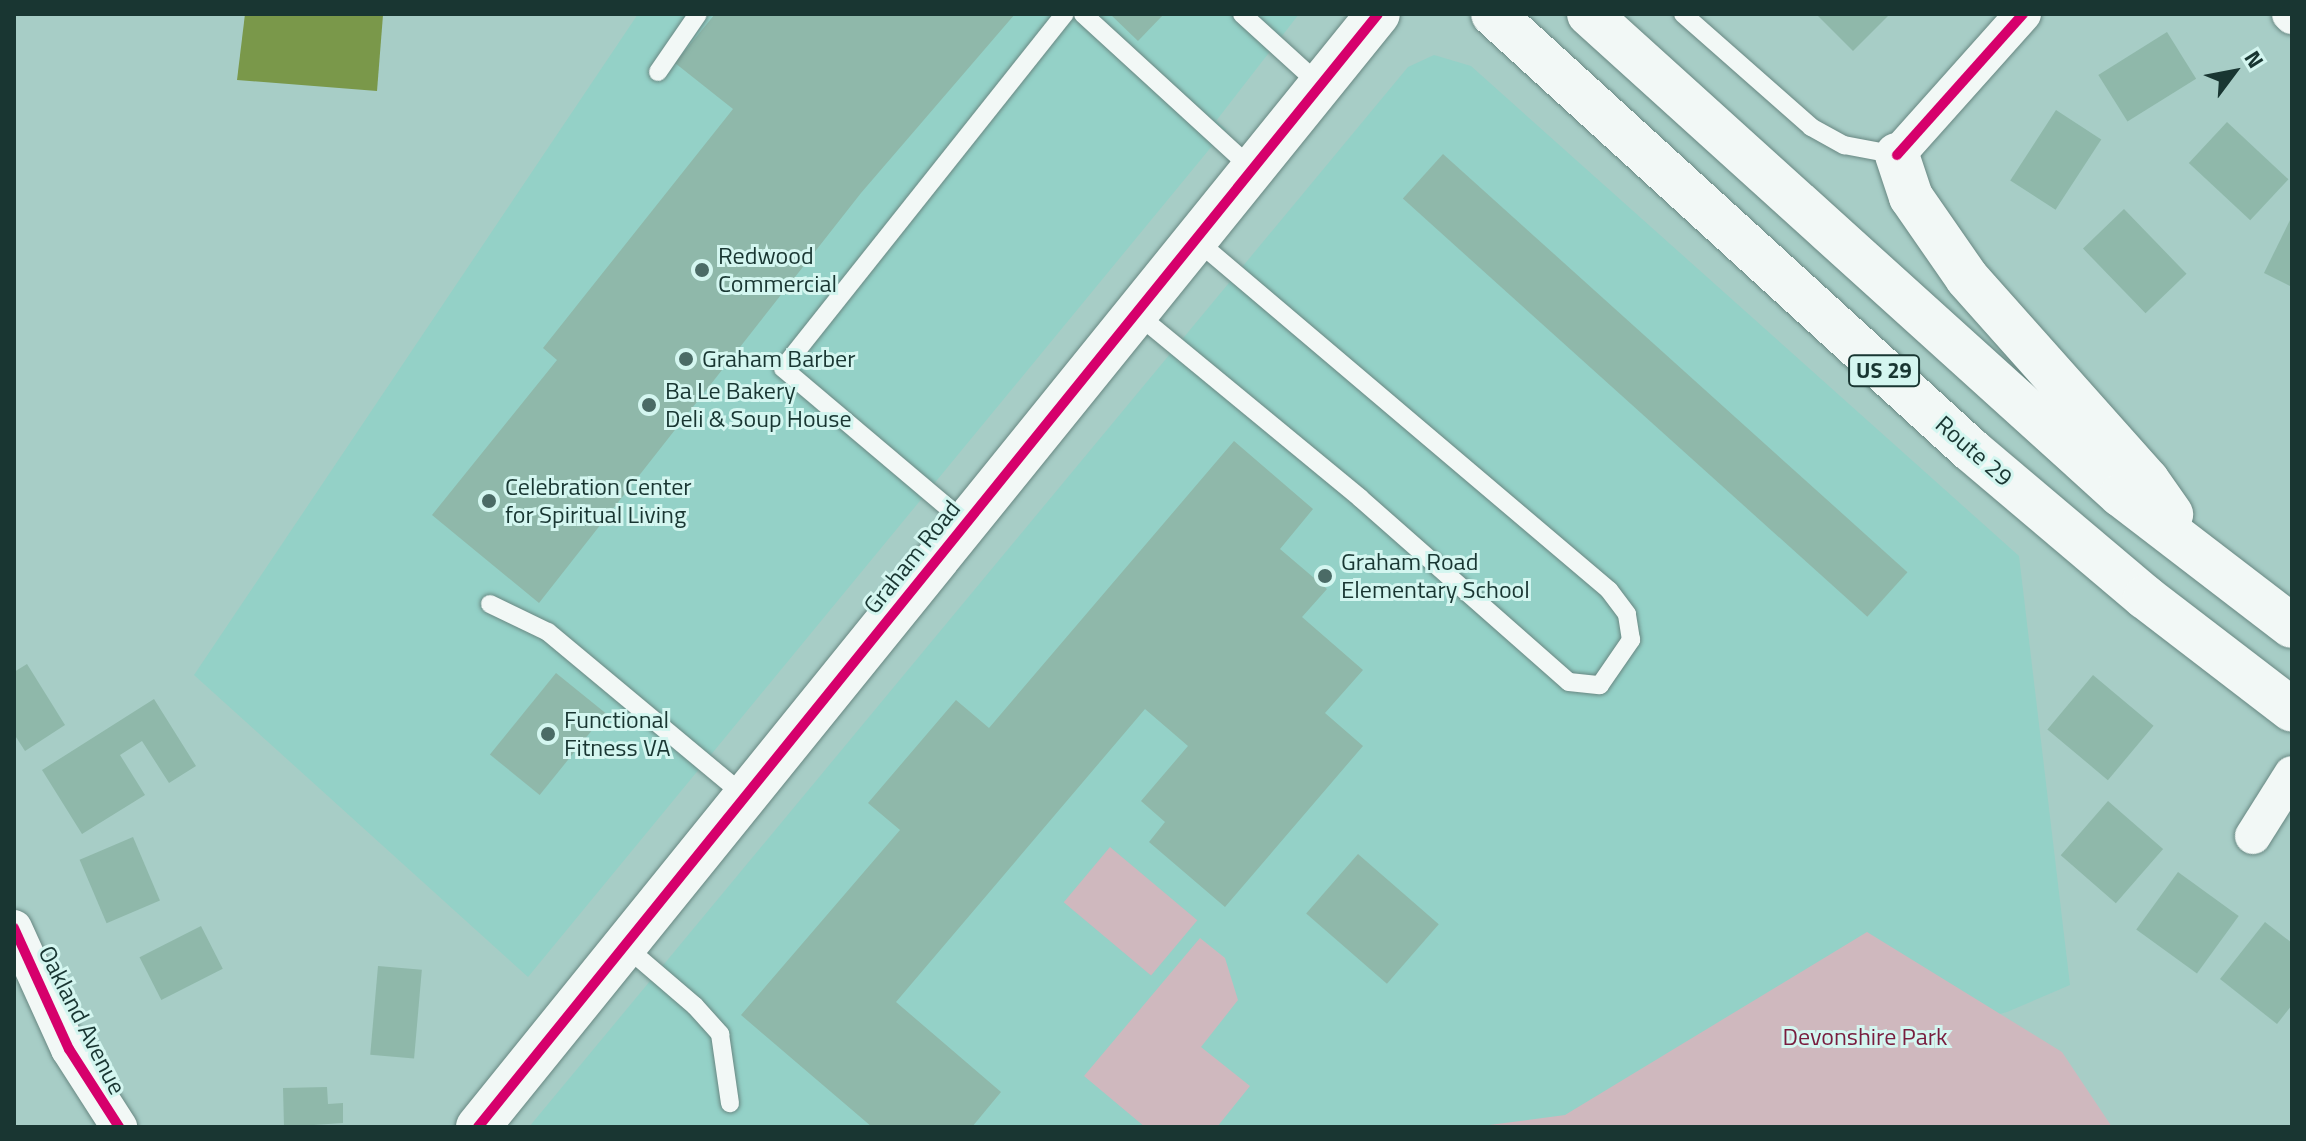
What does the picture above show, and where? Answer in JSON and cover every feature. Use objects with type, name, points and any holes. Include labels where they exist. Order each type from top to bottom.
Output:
[{"type":"main road","name":"Graham Road","points":[[478,1127],[1378,14]]},
{"type":"main road","name":"Route 29","points":[[1493,14],[1971,450],[2145,597],[2292,710]]},
{"type":"main road","name":"US 29","points":[[1589,14],[1987,378],[2202,559],[2292,626]]},
{"type":"main road","points":[[1897,155],[1911,197],[1967,278],[2147,480],[2202,559]]},
{"type":"street","points":[[1897,155],[2023,14]]},
{"type":"street","points":[[2253,836],[2292,774]]},
{"type":"street","name":"Oakland Avenue","points":[[14,928],[69,1049],[119,1127]]},
{"type":"lane","points":[[658,72],[698,14]]},
{"type":"lane","points":[[965,522],[783,368],[1065,14]]},
{"type":"lane","points":[[1083,14],[1253,170]]},
{"type":"lane","points":[[1683,14],[1811,127],[1844,145],[1897,155]]},
{"type":"lane","points":[[1240,15],[1321,86]]},
{"type":"lane","points":[[1137,314],[1360,498],[1569,682],[1600,685],[1631,640],[1627,614],[1609,590],[1196,240]]},
{"type":"lane","points":[[490,604],[548,632],[746,797]]},
{"type":"lane","points":[[625,946],[695,1006],[720,1034],[730,1103]]},
{"type":"shaded area","points":[[245,14],[383,15],[377,91],[237,80]]},
{"type":"shaded area","points":[[638,14],[1299,14],[1216,121],[1226,129],[528,977],[194,675]]},
{"type":"shaded area","name":"Graham Road Elementary School","points":[[1434,55],[1471,66],[2019,556],[2070,985],[2007,1012],[1583,1127],[529,1127],[1408,67]]},
{"type":"green space","points":[[1110,847],[1197,920],[1151,975],[1064,902]]},
{"type":"green space","name":"Devonshire Park","points":[[1867,932],[2062,1052],[2112,1127],[1474,1127],[1565,1115]]},
{"type":"green space","points":[[1200,938],[1225,958],[1238,1000],[1201,1047],[1250,1086],[1217,1127],[1145,1127],[1084,1076]]},
{"type":"building","name":"Redwood Commercial","points":[[715,14],[1015,14],[861,193],[539,603],[432,515],[557,360],[543,348],[733,109],[675,63]]},
{"type":"building","points":[[1110,14],[1164,14],[1138,41]]},
{"type":"building","points":[[1816,14],[1890,14],[1853,51]]},
{"type":"building","points":[[2167,32],[2196,79],[2127,122],[2098,75]]},
{"type":"building","points":[[2056,110],[2101,139],[2056,210],[2010,180]]},
{"type":"building","points":[[2227,122],[2288,179],[2250,220],[2189,163]]},
{"type":"building","points":[[1443,154],[1907,572],[1867,617],[1403,199]]},
{"type":"building","points":[[2124,209],[2187,274],[2146,313],[2083,249]]},
{"type":"building","points":[[2292,216],[2292,287],[2264,273]]},
{"type":"building","points":[[1234,441],[1313,509],[1280,549],[1327,589],[1302,617],[1363,670],[1325,713],[1363,746],[1225,907],[1149,842],[1165,822],[1141,801],[1188,746],[1145,709],[896,1002],[1001,1092],[972,1127],[872,1127],[741,1015],[900,830],[868,803],[956,700],[989,728]]},
{"type":"building","points":[[27,664],[65,725],[25,751],[14,734],[14,672]]},
{"type":"building","name":"Functional Fitness VA","points":[[556,673],[606,713],[540,795],[490,755]]},
{"type":"building","points":[[2093,675],[2154,726],[2108,780],[2047,729]]},
{"type":"building","points":[[154,699],[196,766],[169,783],[142,741],[120,755],[145,795],[82,834],[42,770]]},
{"type":"building","points":[[2108,801],[2163,849],[2116,903],[2061,855]]},
{"type":"building","points":[[133,837],[160,901],[107,923],[80,860]]},
{"type":"building","points":[[1358,854],[1439,924],[1387,984],[1306,914]]},
{"type":"building","points":[[2178,872],[2239,916],[2197,974],[2136,929]]},
{"type":"building","points":[[2265,922],[2292,943],[2292,1005],[2277,1024],[2220,979]]},
{"type":"building","points":[[201,926],[223,969],[161,1000],[140,957]]},
{"type":"building","points":[[378,966],[422,970],[414,1058],[370,1055]]},
{"type":"building","points":[[327,1087],[328,1104],[343,1103],[343,1123],[284,1127],[283,1088]]},
{"type":"cycle path","points":[[478,1127],[1378,14]]},
{"type":"cycle path","points":[[1897,155],[2023,14]]},
{"type":"cycle path","points":[[14,928],[69,1049],[119,1127]]},
{"type":"place","name":"Redwood Commercial","points":[[702,270]]},
{"type":"place","name":"Graham Barber","points":[[686,359]]},
{"type":"place","name":"Ba Le Bakery Deli & Soup House","points":[[649,405]]},
{"type":"place","name":"Celebration Center for Spiritual Living","points":[[489,501]]},
{"type":"place","name":"Graham Road Elementary School","points":[[1325,576]]},
{"type":"place","name":"Functional Fitness VA","points":[[548,734]]}]
